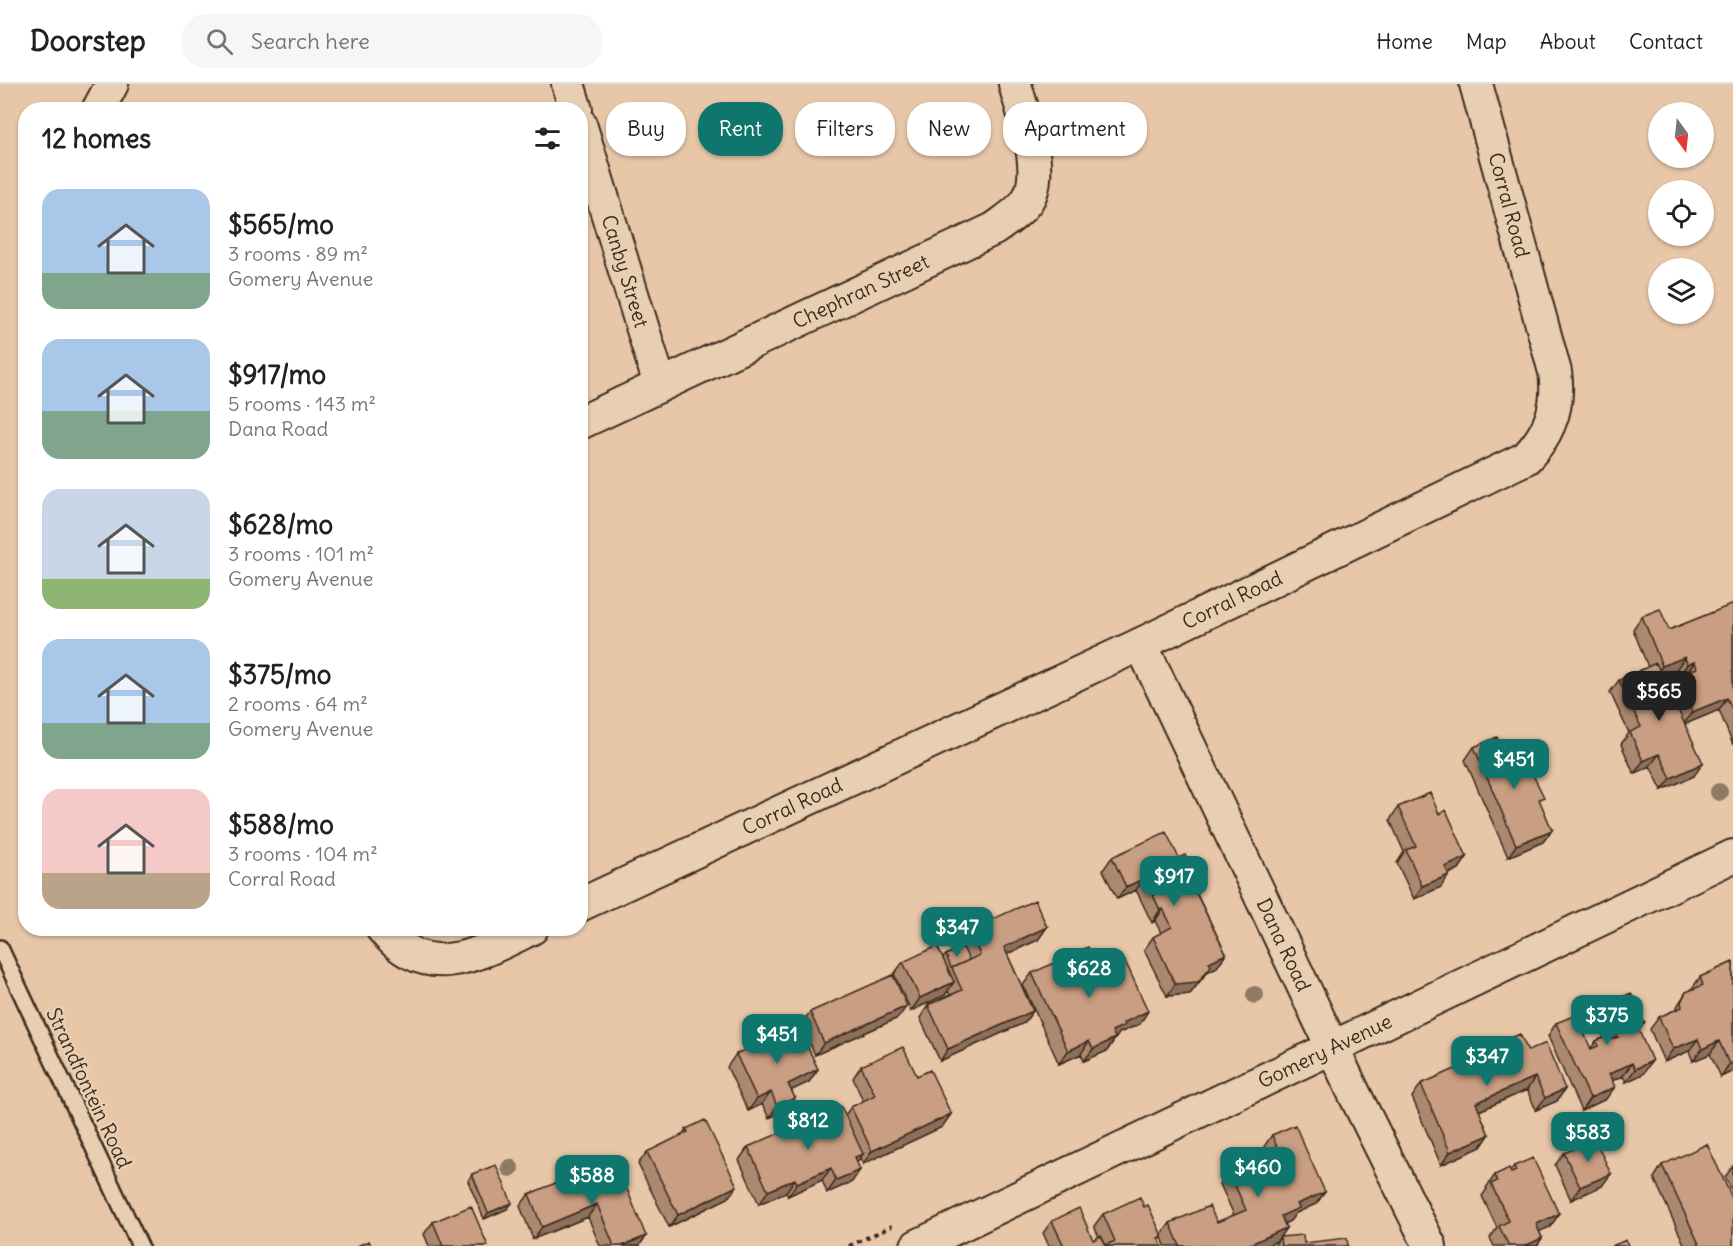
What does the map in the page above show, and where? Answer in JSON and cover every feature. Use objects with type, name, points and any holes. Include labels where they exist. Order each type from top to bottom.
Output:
[{"type":"street","points":[[102,102],[112,84]]},
{"type":"street","points":[[568,84],[574,102]]},
{"type":"street","name":"Chephran Street","points":[[588,419],[994,229],[1018,212],[1028,200],[1035,181],[1032,152],[1015,84]]},
{"type":"street","name":"Corral Road","points":[[588,901],[1140,644],[1526,458],[1540,443],[1555,407],[1557,392],[1555,372],[1476,84]]},
{"type":"street","name":"Canby Street","points":[[588,150],[660,385]]},
{"type":"street","name":"Dana Road","points":[[1140,644],[1430,1246]]},
{"type":"street","name":"Gomery Avenue","points":[[917,1246],[1733,856]]},
{"type":"street","points":[[388,936],[395,944],[428,960],[453,961],[474,955],[515,936]]},
{"type":"lane","name":"Strandfontein Road","points":[[0,948],[140,1246]]},
{"type":"building","points":[[1733,604],[1733,711],[1727,698],[1692,712],[1677,676],[1697,668],[1695,662],[1687,664],[1685,657],[1662,666],[1642,616],[1660,609],[1669,630]]},
{"type":"building","points":[[1656,663],[1703,763],[1671,778],[1659,754],[1643,761],[1630,732],[1641,727],[1619,680]]},
{"type":"building","points":[[1497,737],[1503,749],[1517,743],[1544,797],[1539,799],[1552,830],[1516,845],[1474,747]]},
{"type":"building","points":[[1430,793],[1439,814],[1446,810],[1467,857],[1445,867],[1449,875],[1422,886],[1406,850],[1416,846],[1398,807]]},
{"type":"building","points":[[1166,832],[1179,858],[1185,855],[1196,878],[1190,881],[1226,954],[1209,962],[1211,966],[1198,982],[1175,984],[1153,937],[1172,927],[1163,909],[1160,910],[1145,878],[1126,887],[1112,857]]},
{"type":"building","points":[[1035,900],[1047,927],[1004,947],[1033,1011],[948,1049],[928,1005],[962,990],[952,968],[980,955],[969,930]]},
{"type":"building","points":[[937,946],[954,982],[920,998],[903,962]]},
{"type":"building","points":[[963,947],[969,960],[951,968],[946,955]]},
{"type":"building","points":[[1088,947],[1100,973],[1125,961],[1148,1011],[1123,1023],[1125,1025],[1112,1031],[1115,1038],[1093,1049],[1089,1041],[1068,1051],[1032,973]]},
{"type":"building","points":[[1733,962],[1733,1063],[1729,1064],[1719,1041],[1702,1049],[1698,1039],[1673,1049],[1659,1017],[1682,1007],[1681,1002],[1686,992],[1703,985],[1700,977]]},
{"type":"building","points":[[893,975],[907,1006],[824,1043],[810,1012]]},
{"type":"building","points":[[1631,993],[1644,1023],[1637,1026],[1652,1061],[1635,1069],[1632,1063],[1609,1074],[1615,1087],[1590,1098],[1556,1023],[1576,1015],[1591,1049],[1598,1046],[1596,1041],[1608,1036],[1609,1040],[1618,1037],[1604,1005]]},
{"type":"building","points":[[797,1025],[818,1069],[788,1084],[795,1098],[777,1106],[771,1092],[757,1099],[736,1054]]},
{"type":"building","points":[[1520,1034],[1528,1051],[1546,1043],[1565,1089],[1545,1098],[1535,1077],[1476,1103],[1489,1135],[1450,1152],[1421,1084],[1478,1059],[1475,1053]]},
{"type":"building","points":[[903,1047],[917,1076],[930,1070],[951,1114],[872,1151],[851,1107],[875,1095],[861,1066]]},
{"type":"building","points":[[841,1106],[863,1154],[855,1157],[860,1170],[836,1180],[831,1168],[797,1183],[795,1179],[768,1191],[748,1147]]},
{"type":"building","points":[[705,1120],[737,1186],[678,1215],[647,1152],[688,1132],[686,1129]]},
{"type":"building","points":[[1295,1125],[1325,1192],[1297,1204],[1299,1208],[1281,1216],[1286,1228],[1246,1246],[1180,1246],[1170,1223],[1209,1206],[1217,1222],[1246,1210],[1229,1172],[1257,1159],[1259,1166],[1281,1156],[1272,1135]]},
{"type":"building","points":[[1595,1139],[1611,1174],[1580,1187],[1564,1153]]},
{"type":"building","points":[[1707,1144],[1733,1200],[1733,1246],[1700,1246],[1662,1165]]},
{"type":"building","points":[[1533,1158],[1559,1214],[1536,1224],[1542,1238],[1525,1246],[1509,1246],[1499,1226],[1509,1221],[1491,1184],[1497,1181],[1495,1175],[1509,1168],[1511,1173],[1516,1171],[1514,1166]]},
{"type":"building","points":[[496,1165],[512,1203],[488,1213],[472,1174]]},
{"type":"building","points":[[620,1172],[646,1236],[622,1246],[614,1246],[597,1204],[542,1227],[529,1194],[573,1176],[578,1189]]},
{"type":"building","points":[[1140,1197],[1144,1207],[1148,1205],[1162,1236],[1158,1238],[1162,1246],[1064,1246],[1052,1221],[1079,1208],[1093,1240],[1101,1236],[1106,1245],[1115,1241],[1103,1214]]},
{"type":"building","points":[[471,1206],[488,1246],[443,1246],[433,1222]]},
{"type":"building","points":[[1303,1235],[1304,1243],[1347,1238],[1348,1246],[1281,1246],[1280,1237]]},
{"type":"building","points":[[1626,1240],[1628,1246],[1612,1246]]},
{"type":"building","points":[[369,1241],[371,1246],[357,1246]]}]
